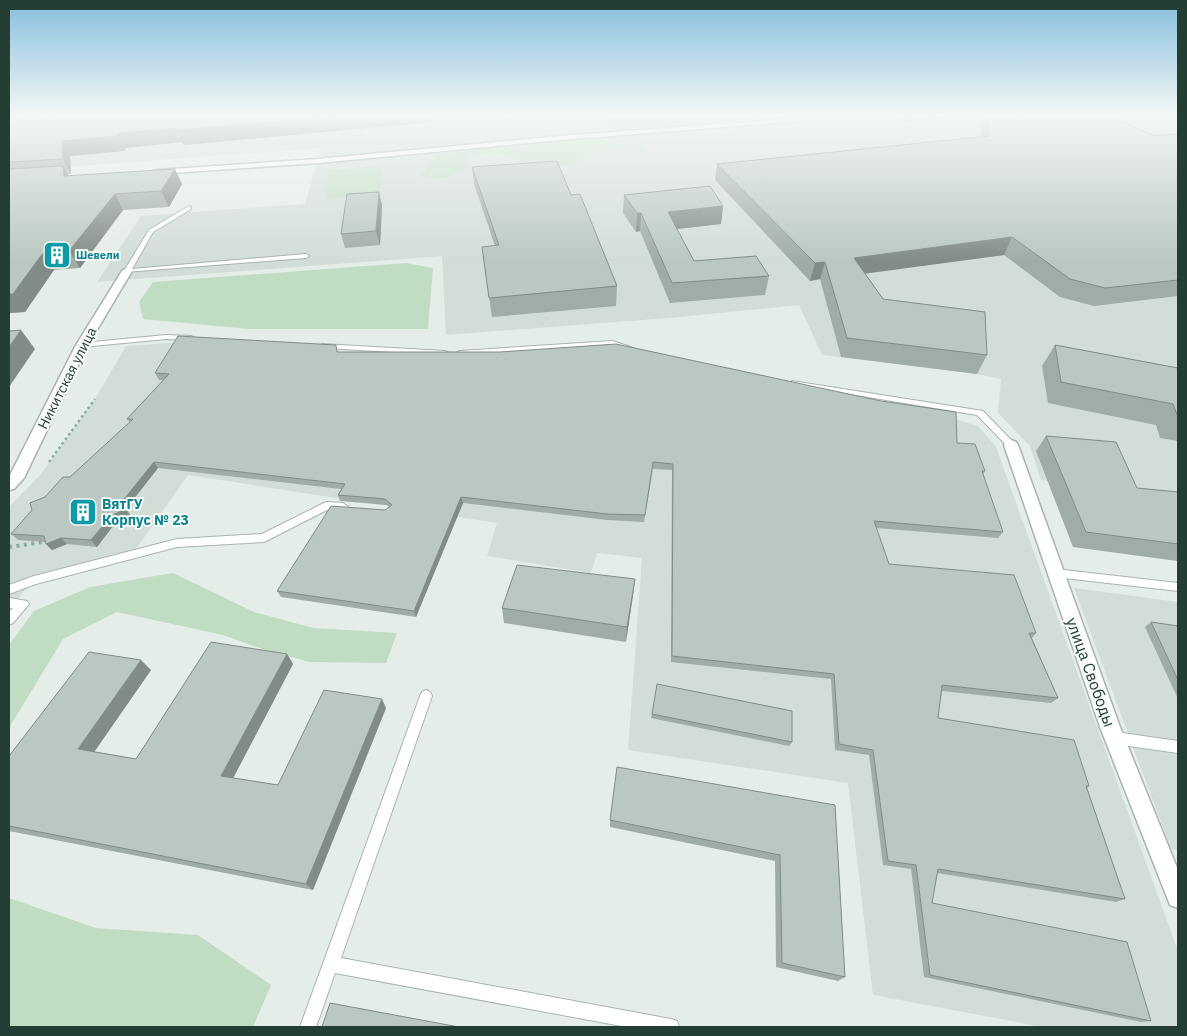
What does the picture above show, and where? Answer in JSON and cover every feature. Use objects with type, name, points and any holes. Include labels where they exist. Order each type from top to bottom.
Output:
[{"type":"street","points":[[148,172],[266,164]]},
{"type":"street","name":"Никитская улица","points":[[9,486],[17,478],[82,345],[127,271]]},
{"type":"street","name":"улица Свободы","points":[[1011,445],[1115,738],[1178,897]]},
{"type":"lane","points":[[127,271],[151,231],[189,208]]},
{"type":"lane","points":[[127,271],[306,256]]},
{"type":"lane","points":[[82,345],[166,337],[196,339]]},
{"type":"lane","points":[[315,346],[454,353],[612,343],[640,350]]},
{"type":"lane","points":[[783,381],[980,413],[1011,445]]},
{"type":"lane","points":[[9,590],[34,580],[177,543],[264,538],[326,506],[352,508]]},
{"type":"lane","points":[[1055,573],[1178,587]]},
{"type":"lane","points":[[9,602],[23,604],[9,620]]},
{"type":"lane","points":[[308,1027],[426,696]]},
{"type":"lane","points":[[1115,738],[1178,747]]},
{"type":"lane","points":[[331,964],[671,1027]]},
{"type":"path","points":[[47,464],[95,399]]},
{"type":"path","points":[[9,547],[44,542]]},
{"type":"shaded area","points":[[9,164],[99,164],[9,171]]},
{"type":"shaded area","points":[[316,164],[1178,164],[1178,507],[1136,490],[1041,480],[1030,446],[998,413],[1001,379],[977,374],[822,355],[799,305],[669,318],[446,335],[442,256],[97,282],[141,216],[305,204]]},
{"type":"shaded area","points":[[182,342],[444,358],[952,418],[978,426],[996,447],[1178,951],[1178,1027],[1043,1027],[873,995],[848,783],[628,750],[642,558],[597,553],[591,573],[487,556],[497,523],[188,475],[132,555],[34,580],[14,603],[9,603],[9,507],[41,474],[95,399],[126,346]]},
{"type":"shaded area","points":[[1074,588],[1178,602],[1178,850],[1171,849]]},
{"type":"green space","points":[[430,164],[466,164],[464,171],[444,178],[420,177]]},
{"type":"green space","points":[[522,164],[567,164],[556,166],[526,167]]},
{"type":"green space","points":[[382,166],[380,194],[327,199],[328,170]]},
{"type":"green space","points":[[406,263],[433,268],[428,329],[249,329],[143,319],[139,302],[153,282]]},
{"type":"green space","points":[[173,573],[254,612],[313,628],[397,633],[386,663],[310,662],[265,650],[223,635],[117,612],[63,639],[9,728],[9,645],[34,611],[90,587]]},
{"type":"green space","points":[[9,898],[96,928],[198,935],[271,985],[253,1027],[9,1027]]},
{"type":"building","points":[[558,164],[571,195],[580,194],[617,286],[489,298],[482,247],[499,245],[472,167]]},
{"type":"building","points":[[717,164],[1178,164],[1178,280],[1105,288],[1070,279],[1012,237],[854,258],[883,299],[985,312],[987,355],[847,338],[825,262],[815,263]]},
{"type":"building","points":[[63,166],[64,176],[175,169],[161,191],[115,194],[69,251],[43,253],[13,294],[9,294],[9,169]]},
{"type":"building","points":[[710,186],[723,206],[668,212],[694,261],[756,256],[769,276],[672,283],[641,213],[637,213],[624,195]]},
{"type":"building","points":[[379,192],[376,231],[341,234],[347,194]]},
{"type":"building","points":[[21,330],[9,347],[9,331]]},
{"type":"building","points":[[178,336],[336,345],[337,352],[500,352],[616,344],[881,401],[956,412],[957,443],[975,444],[985,471],[982,471],[1003,532],[874,521],[889,564],[1014,575],[1036,633],[1029,633],[1058,698],[942,685],[938,718],[1074,740],[1089,786],[1086,786],[1125,899],[938,869],[932,903],[1127,942],[1151,1021],[930,975],[916,865],[888,861],[873,750],[839,744],[834,674],[672,656],[673,464],[653,462],[645,515],[607,514],[461,497],[414,611],[277,591],[331,506],[385,510],[392,505],[385,499],[338,495],[345,484],[154,462],[121,503],[125,509],[111,516],[91,540],[61,538],[46,544],[44,536],[11,534],[32,510],[30,503],[45,497],[63,477],[70,477],[133,419],[127,419],[169,374],[155,373]]},
{"type":"building","points":[[1055,345],[1178,368],[1178,417],[1173,404],[1061,382]]},
{"type":"building","points":[[1046,436],[1116,442],[1137,488],[1178,492],[1178,544],[1086,532]]},
{"type":"building","points":[[517,565],[635,579],[627,627],[502,608]]},
{"type":"building","points":[[1151,622],[1178,626],[1178,680]]},
{"type":"building","points":[[211,642],[287,654],[221,776],[278,785],[324,690],[382,699],[306,884],[9,826],[9,756],[89,652],[141,660],[78,749],[136,759]]},
{"type":"building","points":[[657,684],[792,711],[792,742],[652,714]]},
{"type":"building","points":[[617,767],[835,805],[845,977],[782,963],[780,855],[610,820]]},
{"type":"building","points":[[330,1003],[459,1027],[322,1027]]},
{"type":"place","name":"Шевели","points":[[57,255]]},
{"type":"place","name":"ВятГУ Корпус № 23","points":[[83,512]]}]
